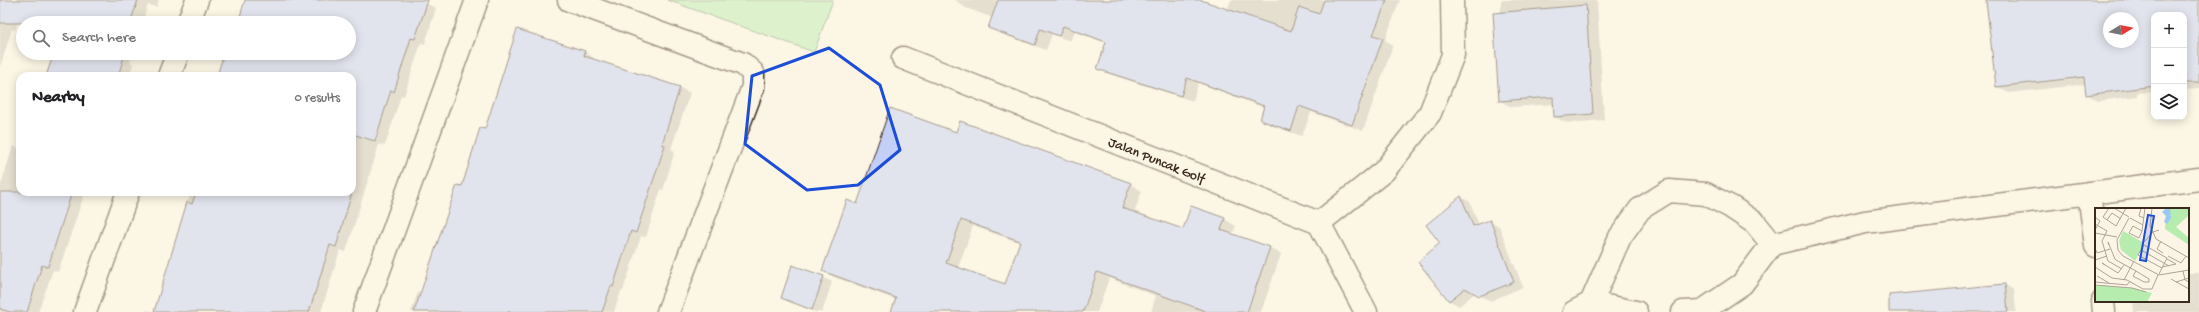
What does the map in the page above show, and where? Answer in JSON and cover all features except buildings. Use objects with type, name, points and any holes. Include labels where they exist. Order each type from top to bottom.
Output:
[{"type":"street","points":[[190,16],[196,0]]},
{"type":"street","points":[[364,312],[477,0]]},
{"type":"street","points":[[569,0],[743,64],[754,73],[753,87],[668,312]]},
{"type":"street","points":[[1366,312],[1319,223],[1384,171],[1430,113],[1453,55],[1452,0]]},
{"type":"street","name":"Jalan Puncak Golf","points":[[903,58],[1319,223]]},
{"type":"street","points":[[171,72],[175,60]]},
{"type":"street","points":[[1695,312],[1742,284],[1772,244],[1865,222],[2199,179]]},
{"type":"street","points":[[1636,312],[1583,308],[1620,237],[1640,209],[1669,191],[1706,194],[1731,207],[1755,223],[1772,244]]},
{"type":"street","points":[[2090,193],[2095,237]]},
{"type":"street","points":[[85,312],[127,196]]},
{"type":"street","points":[[2103,302],[2104,312]]},
{"type":"highlighted area","points":[[829,48],[880,85],[900,150],[858,185],[807,190],[745,144],[752,76]]},
{"type":"green space","points":[[667,0],[833,0],[814,52]]}]
